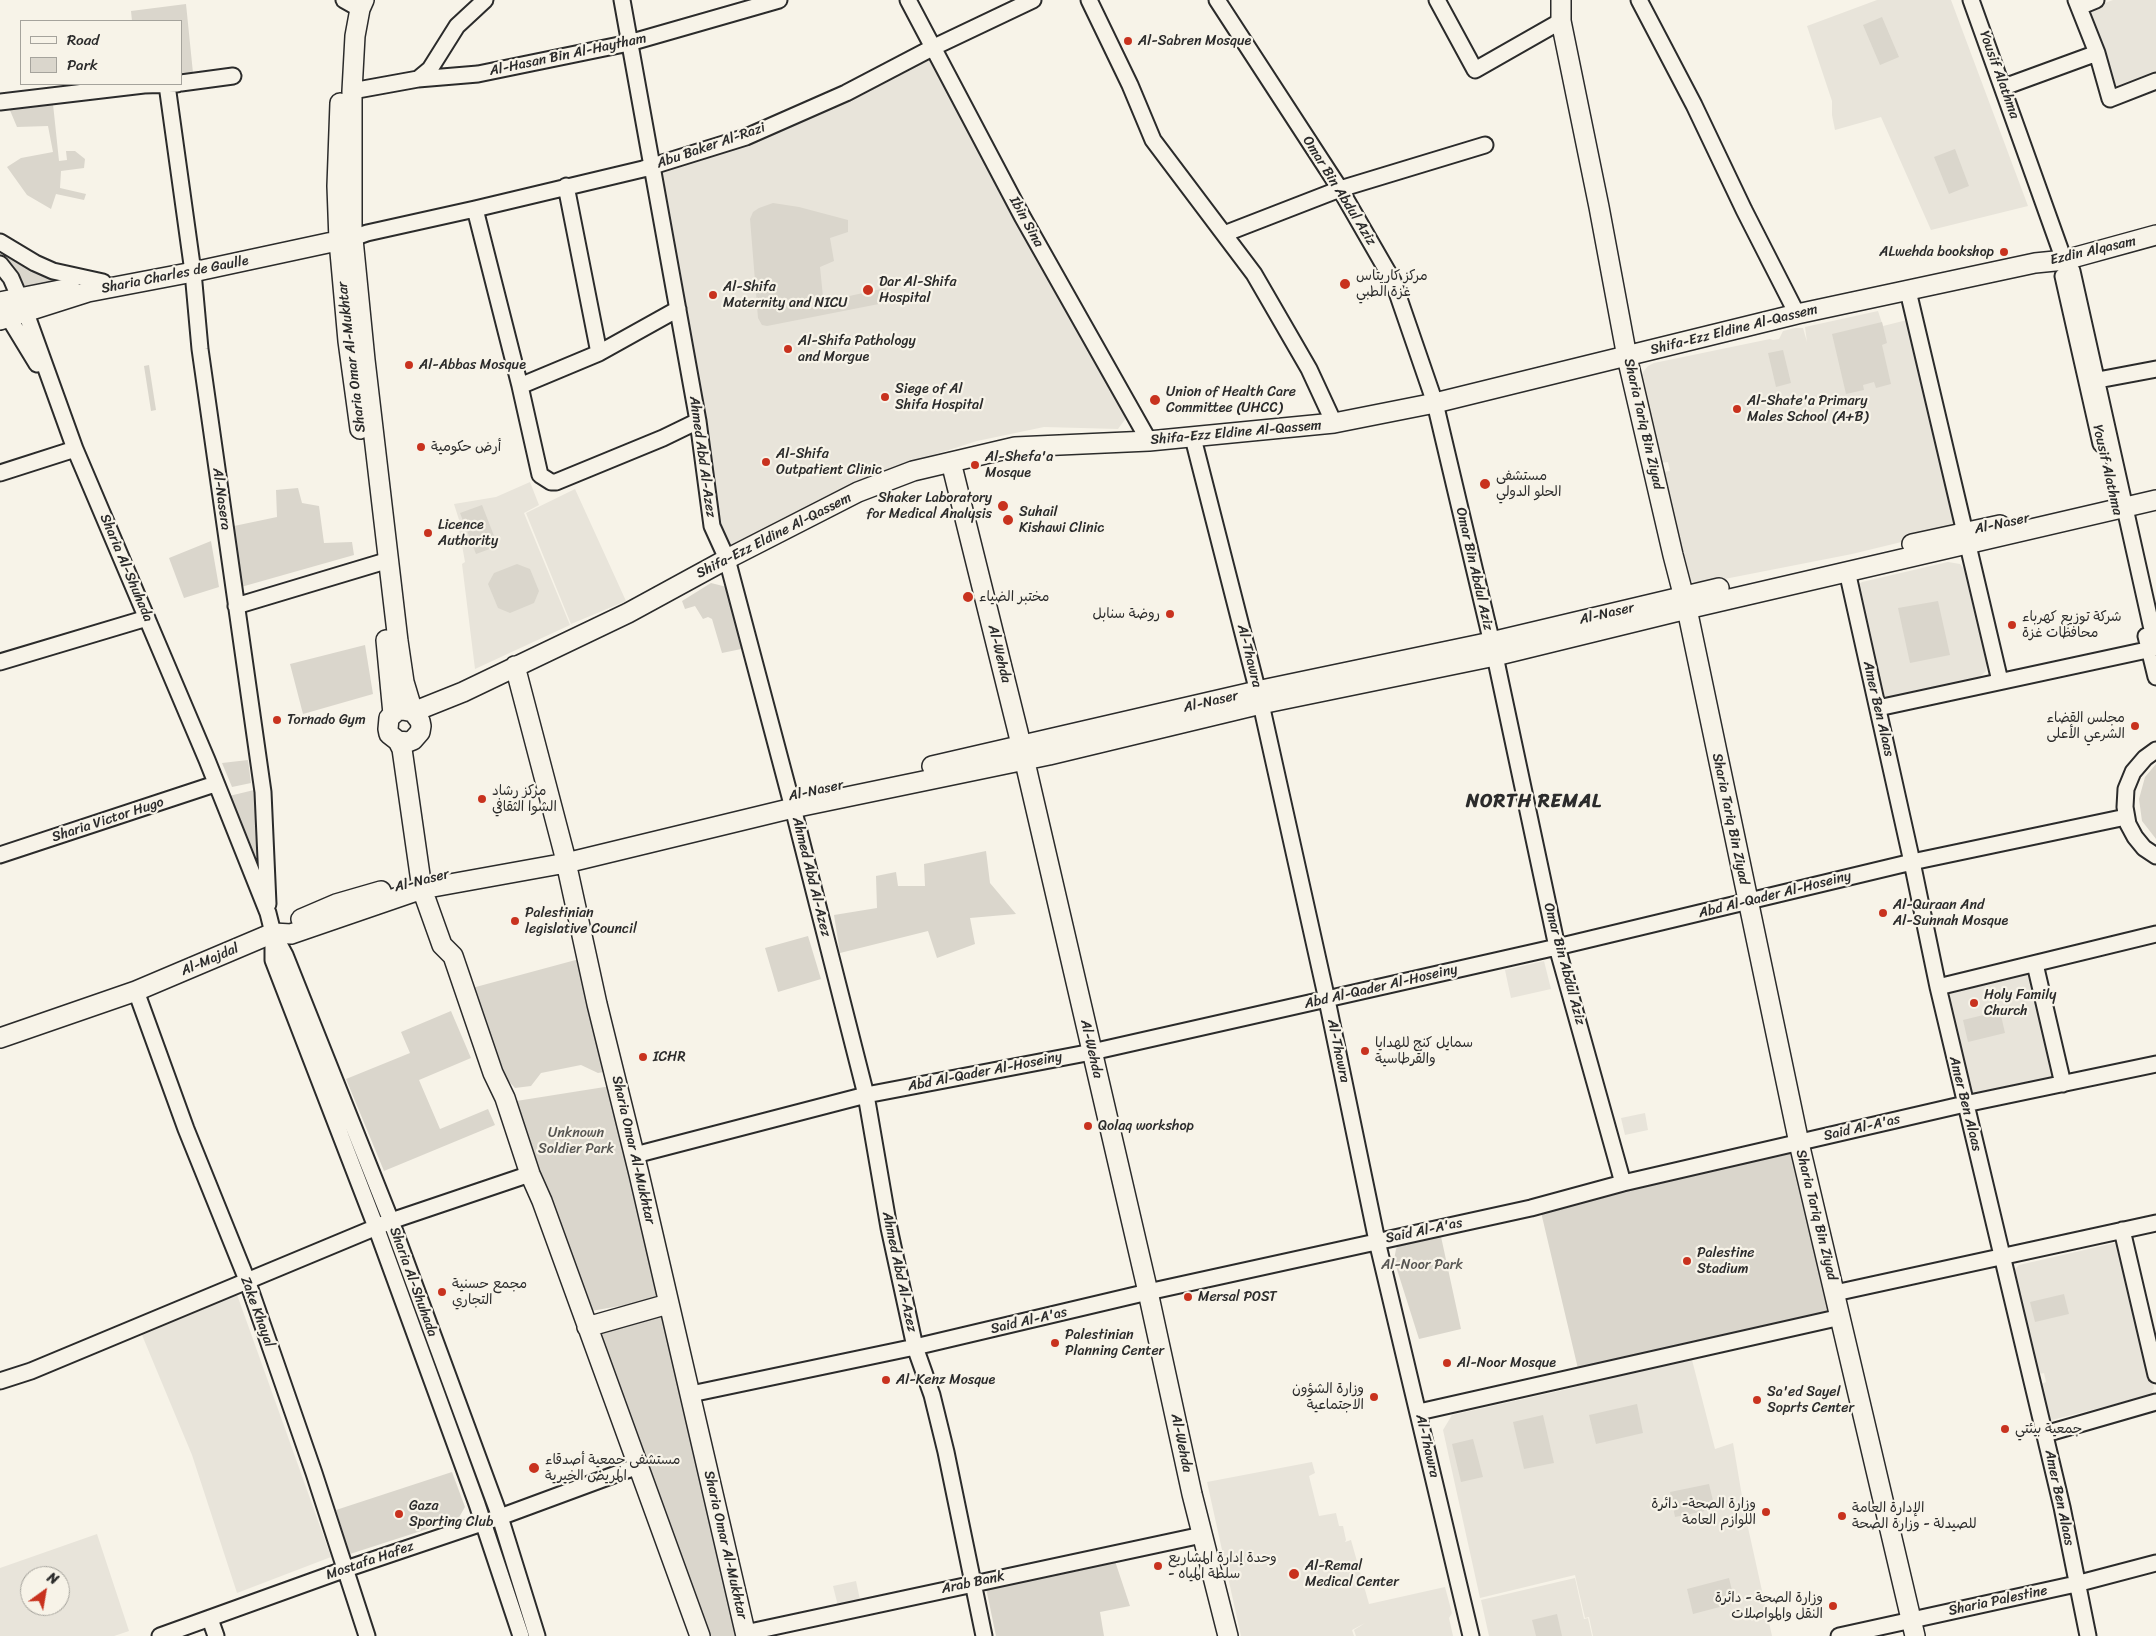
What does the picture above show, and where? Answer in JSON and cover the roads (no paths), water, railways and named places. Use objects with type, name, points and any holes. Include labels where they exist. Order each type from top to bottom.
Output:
[{"type":"main road","name":"Sharia Tariq Bin Ziyad","points":[[1561,0],[1561,21],[1627,357],[1686,602],[1747,902],[1799,1143],[1913,1628]]},
{"type":"main road","name":"Sharia Omar Al-Mukhtar","points":[[353,2],[355,36],[352,91],[350,234],[365,360],[383,561],[393,714]]},
{"type":"main road","name":"Sharia Omar Al-Mukhtar","points":[[350,234],[337,186],[344,22],[353,2]]},
{"type":"main road","name":"Ezdin Alqasam","points":[[2064,258],[2156,228]]},
{"type":"main road","name":"Sharia Charles de Gaulle","points":[[8,307],[103,282],[350,234]]},
{"type":"main road","name":"Ezdin Alqasam","points":[[2035,263],[2064,258],[2156,235]]},
{"type":"main road","name":"Shifa-Ezz Eldine Al-Qassem","points":[[467,689],[628,613],[727,559],[858,492],[913,470],[1014,447],[1193,438],[1334,423],[1435,404],[1797,314],[2035,263]]},
{"type":"main road","name":"Sharia Charles de Gaulle","points":[[8,307],[88,292],[192,266]]},
{"type":"main road","name":"Al-Wehda","points":[[951,462],[1023,753],[1148,1292],[1202,1535],[1228,1636]]},
{"type":"main road","name":"Al-Naser","points":[[2119,504],[2156,490]]},
{"type":"main road","name":"Al-Naser","points":[[427,883],[565,858],[792,803],[1023,753],[1048,755],[1259,697],[1493,649],[1686,602],[2119,504],[2156,500]]},
{"type":"main road","name":"Al-Naser","points":[[1686,602],[1847,571],[1967,538]]},
{"type":"main road","name":"Sharia Omar Al-Mukhtar","points":[[383,561],[404,682],[413,712]]},
{"type":"main road","name":"Sharia Omar Al-Mukhtar","points":[[515,666],[565,858],[597,1004],[635,1155],[746,1635]]},
{"type":"main road","points":[[404,682],[414,689],[440,698],[467,689]]},
{"type":"main road","points":[[467,689],[413,712],[403,710],[393,714],[389,718],[388,729],[402,749],[427,883],[442,945],[453,956],[493,1073],[505,1098],[530,1174],[542,1201],[700,1636]]},
{"type":"main road","points":[[398,742],[408,742],[467,689]]},
{"type":"main road","points":[[413,712],[420,721],[414,752],[427,883]]},
{"type":"main road","name":"Al-Majdal","points":[[0,1038],[136,992],[273,933],[292,934],[427,883]]},
{"type":"main road","points":[[587,1327],[668,1304]]},
{"type":"street","points":[[418,79],[430,70],[457,26],[485,0]]},
{"type":"street","name":"Ahmed Abd Al-Azez","points":[[622,0],[698,421],[712,526],[727,559],[792,803],[866,1095],[889,1228],[915,1347],[932,1395],[984,1636]]},
{"type":"street","name":"Al-Hasan Bin Al-Haytham","points":[[352,91],[418,79],[478,74],[629,43],[779,0]]},
{"type":"street","name":"Ibin Sina","points":[[908,0],[1022,216],[1149,441]]},
{"type":"street","name":"Abu Baker Al-Razi","points":[[350,234],[475,209],[652,166],[746,137],[846,93],[932,48],[1033,0]]},
{"type":"street","points":[[1089,0],[1130,85],[1153,140],[1254,274],[1309,369],[1334,423]]},
{"type":"street","name":"Omar Bin Abdul Aziz","points":[[1217,0],[1340,189],[1393,281],[1435,404],[1493,649],[1557,947],[1623,1183]]},
{"type":"street","points":[[1437,0],[1475,70],[1561,21]]},
{"type":"street","points":[[1639,0],[1797,314]]},
{"type":"street","name":"Yousif Alathma","points":[[1971,0],[2004,87],[2064,258],[2072,271],[2098,380],[2119,504]]},
{"type":"street","points":[[2096,0],[2077,4],[2097,52],[2110,99],[2156,81]]},
{"type":"street","points":[[2004,87],[2097,52]]},
{"type":"street","points":[[182,83],[233,76]]},
{"type":"street","points":[[0,102],[144,85]]},
{"type":"street","name":"Al-Nasera","points":[[175,85],[200,349],[263,792],[268,913]]},
{"type":"street","points":[[1224,234],[1340,189],[1485,145]]},
{"type":"street","points":[[566,186],[599,353]]},
{"type":"street","points":[[475,209],[520,386],[540,475],[551,482],[556,482],[646,446],[698,421]]},
{"type":"street","name":"Sharia Charles de Gaulle","points":[[0,242],[35,263],[53,271],[103,282]]},
{"type":"street","name":"Yousif Alathma","points":[[2064,258],[2062,273],[2154,648],[2156,678]]},
{"type":"street","name":"Sharia Al-Shuhada","points":[[0,264],[11,278],[8,307],[38,366],[48,375],[75,449],[148,618],[268,913],[273,933],[273,960],[376,1227],[483,1523],[521,1636]]},
{"type":"street","points":[[1908,291],[2000,682]]},
{"type":"street","points":[[520,386],[599,353],[678,309]]},
{"type":"street","points":[[2098,380],[2156,369]]},
{"type":"street","name":"Al-Thawra","points":[[1193,438],[1259,697],[1327,1000],[1377,1241],[1471,1636]]},
{"type":"street","points":[[0,473],[75,449]]},
{"type":"street","points":[[236,606],[383,561]]},
{"type":"street","name":"Amer Ben Alaas","points":[[1847,571],[1938,987],[2062,1507],[2088,1636]]},
{"type":"street","points":[[0,662],[148,618]]},
{"type":"street","points":[[1878,708],[2154,648]]},
{"type":"street","points":[[2156,750],[2138,764],[2129,780],[2125,798],[2126,817],[2131,830],[2139,842],[2156,856]]},
{"type":"street","name":"Sharia Victor Hugo","points":[[0,855],[215,784]]},
{"type":"street","name":"Abd Al-Qader Al-Hoseiny","points":[[635,1155],[866,1095],[1092,1052],[1557,947],[1912,862],[2126,817]]},
{"type":"street","name":"Sharia Al-Shuhada","points":[[273,933],[285,955],[391,1221],[500,1517],[537,1636]]},
{"type":"street","points":[[1938,987],[2156,934]]},
{"type":"street","points":[[2035,964],[2063,1084]]},
{"type":"street","name":"Zake Khayal","points":[[136,992],[186,1129],[247,1280],[346,1568],[367,1636]]},
{"type":"street","name":"Said Al-A'as","points":[[691,1394],[915,1347],[1148,1292],[1531,1208],[1623,1183],[1965,1104],[2156,1064]]},
{"type":"street","points":[[0,1381],[31,1371],[391,1221],[530,1174]]},
{"type":"street","points":[[1835,1293],[2002,1255],[2156,1223]]},
{"type":"street","points":[[2122,1230],[2156,1375]]},
{"type":"street","points":[[1419,1412],[1841,1316]]},
{"type":"street","points":[[2044,1434],[2156,1402]]},
{"type":"street","name":"Mostafa Hafez","points":[[160,1636],[346,1568],[500,1517],[638,1466]]},
{"type":"street","name":"Arab Bank","points":[[746,1635],[972,1583],[1202,1535]]},
{"type":"street","name":"Sharia Palestine","points":[[1839,1636],[1913,1628],[2156,1563]]},
{"type":"street","points":[[210,1619],[216,1636]]},
{"type":"place","name":"Al-Sabren Mosque","points":[[1128,41]]},
{"type":"place","name":"ALwehda bookshop","points":[[2004,252]]},
{"type":"place","name":"مركز كاريتاس غزة الطبي","points":[[1345,284]]},
{"type":"place","name":"Dar Al-Shifa Hospital","points":[[868,290]]},
{"type":"place","name":"Al-Shifa Maternity and NICU","points":[[713,295]]},
{"type":"place","name":"Al-Shifa Pathology and Morgue","points":[[788,349]]},
{"type":"place","name":"Al-Abbas Mosque","points":[[409,365]]},
{"type":"place","name":"Siege of Al Shifa Hospital","points":[[885,397]]},
{"type":"place","name":"Union of Health Care Committee (UHCC)","points":[[1155,400]]},
{"type":"place","name":"Al-Shate'a Primary Males School (A+B)","points":[[1737,409]]},
{"type":"place","name":"أرض حكومية","points":[[421,447]]},
{"type":"place","name":"Al-Shifa Outpatient Clinic","points":[[766,462]]},
{"type":"place","name":"Al-Shefa'a Mosque","points":[[975,465]]},
{"type":"place","name":"مستشفى الحلو الدولي","points":[[1485,484]]},
{"type":"place","name":"Shaker Laboratory for Medical Analysis","points":[[1003,506]]},
{"type":"place","name":"Suhail Kishawi Clinic","points":[[1008,520]]},
{"type":"place","name":"Licence Authority","points":[[428,533]]},
{"type":"place","name":"مختبر الضياء","points":[[968,597]]},
{"type":"place","name":"روضة سنابل","points":[[1170,614]]},
{"type":"place","name":"شركة توزيع كهرباء محافظات غزة","points":[[2012,625]]},
{"type":"place","name":"Tornado Gym","points":[[277,720]]},
{"type":"place","name":"مجلس القضاء الشرعي الأعلى","points":[[2135,726]]},
{"type":"place","name":"مركز رشاد الشوا الثقافي","points":[[482,799]]},
{"type":"place","name":"Al-Quraan And Al-Sunnah Mosque","points":[[1883,913]]},
{"type":"place","name":"Palestinian legislative Council","points":[[515,921]]},
{"type":"place","name":"Holy Family Church","points":[[1974,1003]]},
{"type":"place","name":"سمايل كنج للهدايا والقرطاسية","points":[[1365,1051]]},
{"type":"place","name":"ICHR","points":[[643,1057]]},
{"type":"place","name":"Qolaq workshop","points":[[1088,1126]]},
{"type":"place","name":"Palestine Stadium","points":[[1687,1261]]},
{"type":"place","name":"مجمع حسنية التجاري","points":[[442,1292]]},
{"type":"place","name":"Mersal POST","points":[[1188,1297]]},
{"type":"place","name":"Palestinian Planning Center","points":[[1055,1343]]},
{"type":"place","name":"Al-Noor Mosque","points":[[1447,1363]]},
{"type":"place","name":"Al-Kenz Mosque","points":[[886,1380]]},
{"type":"place","name":"وزارة الشؤون الاجتماعية","points":[[1374,1397]]},
{"type":"place","name":"Sa'ed Sayel Soprts Center","points":[[1757,1400]]},
{"type":"place","name":"جمعية بيئتي","points":[[2005,1429]]},
{"type":"place","name":"مستشفى جمعية أصدقاء المريض الخيرية","points":[[534,1468]]},
{"type":"place","name":"وزارة الصحة- دائرة اللوازم العامة","points":[[1766,1512]]},
{"type":"place","name":"Gaza Sporting Club","points":[[399,1514]]},
{"type":"place","name":"الإدارة العامة للصيدلة - وزارة الصحة","points":[[1842,1516]]},
{"type":"place","name":"وحدة إدارة المشاريع - سلطة المياه","points":[[1158,1566]]},
{"type":"place","name":"Al-Remal Medical Center","points":[[1294,1574]]},
{"type":"place","name":"وزارة الصحة - دائرة النقل والمواصلات","points":[[1833,1606]]},
{"type":"district","name":"NORTH REMAL","points":[[1534,802]]},
{"type":"park label","name":"Unknown Soldier Park","points":[[576,1142]]},
{"type":"park label","name":"Al-Noor Park","points":[[1422,1265]]}]
